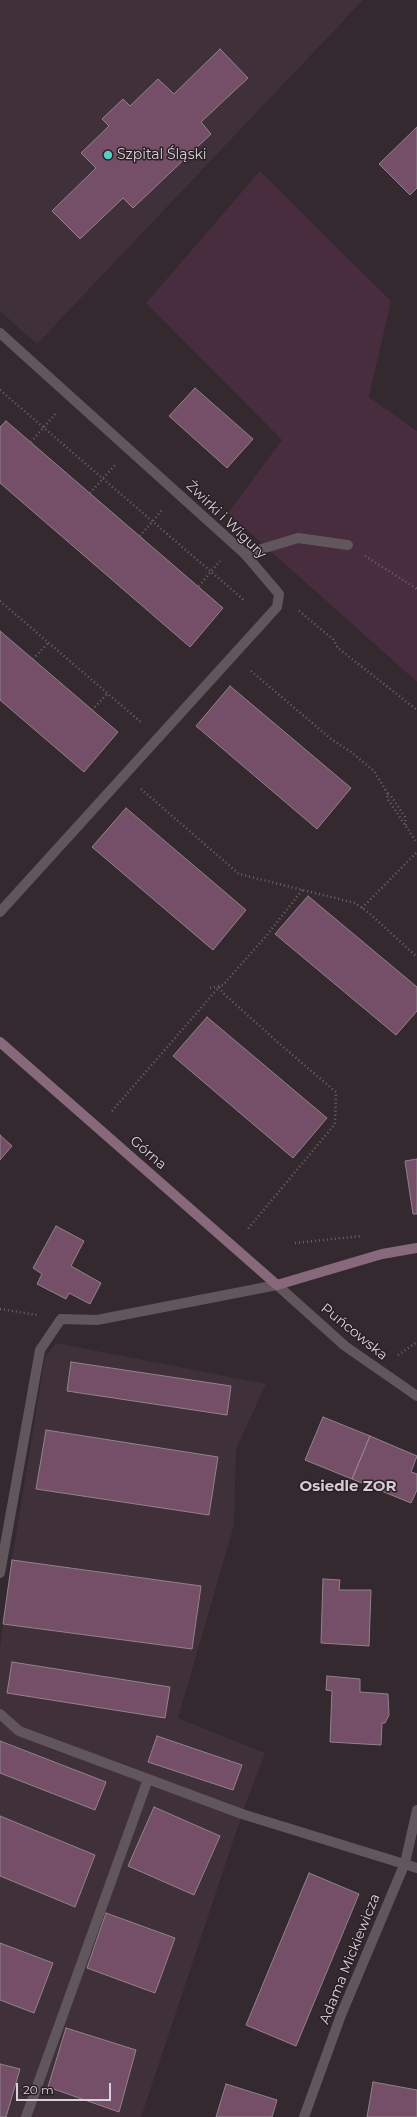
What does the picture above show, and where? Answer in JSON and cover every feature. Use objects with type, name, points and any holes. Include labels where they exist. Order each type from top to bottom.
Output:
[{"type":"street","name":"Żwirki i Wigury","points":[[0,333],[245,554],[279,594]]},
{"type":"street","points":[[245,554],[298,538],[348,545]]},
{"type":"street","points":[[0,912],[277,607],[279,594]]},
{"type":"street","name":"Górna","points":[[0,1042],[277,1285]]},
{"type":"street","points":[[0,1573],[40,1350],[61,1319],[97,1320],[277,1285],[382,1254],[417,1248]]},
{"type":"street","name":"Puńcowska","points":[[277,1285],[345,1346],[417,1396]]},
{"type":"street","points":[[0,1714],[19,1731],[242,1814],[405,1863],[417,1868]]},
{"type":"street","points":[[26,2117],[148,1778]]},
{"type":"street","name":"Adama Mickiewicza","points":[[304,2117],[341,2015],[405,1863],[417,1810]]},
{"type":"path","points":[[0,390],[245,601]]},
{"type":"path","points":[[31,442],[71,397]]},
{"type":"path","points":[[90,493],[129,449]]},
{"type":"path","points":[[140,536],[177,493]]},
{"type":"path","points":[[199,586],[234,544]]},
{"type":"path","points":[[348,545],[417,589]]},
{"type":"path","points":[[279,594],[333,639],[338,648],[417,710]]},
{"type":"path","points":[[0,601],[143,724]]},
{"type":"path","points":[[33,659],[49,642]]},
{"type":"path","points":[[251,671],[331,739],[351,752],[374,771],[388,794],[387,798],[417,843]]},
{"type":"path","points":[[92,710],[108,693]]},
{"type":"path","points":[[143,790],[239,874],[303,888],[356,903],[417,957]]},
{"type":"path","points":[[362,908],[417,852]]},
{"type":"path","points":[[210,988],[223,985],[267,935],[303,888]]},
{"type":"path","points":[[112,1112],[219,986]]},
{"type":"path","points":[[219,986],[223,993],[336,1092],[335,1124],[246,1230]]},
{"type":"path","points":[[296,1243],[364,1235]]},
{"type":"path","points":[[0,1309],[61,1319]]},
{"type":"path","points":[[396,1356],[417,1342]]},
{"type":"shaded area","name":"Szpital Śląski","points":[[0,0],[363,0],[37,344],[0,311]]},
{"type":"shaded area","points":[[260,171],[391,301],[369,397],[417,431],[417,682],[228,513],[282,440],[146,303]]},
{"type":"shaded area","points":[[56,1343],[266,1384],[236,1449],[234,1525],[178,1718],[265,1753],[242,1814],[141,2117],[0,2117],[0,1647],[12,1560],[45,1357]]},
{"type":"building","points":[[220,49],[248,78],[201,122],[211,134],[133,208],[123,198],[80,239],[52,211],[96,168],[81,153],[109,126],[102,119],[123,99],[130,106],[158,79],[174,94]]},
{"type":"building","points":[[417,127],[417,188],[410,195],[379,164]]},
{"type":"building","points":[[195,388],[253,439],[227,468],[169,416]]},
{"type":"building","points":[[6,421],[223,608],[190,647],[0,483],[0,427]]},
{"type":"building","points":[[0,631],[118,732],[84,772],[0,700]]},
{"type":"building","points":[[230,686],[351,788],[317,829],[196,726]]},
{"type":"building","points":[[126,808],[246,910],[213,950],[92,847]]},
{"type":"building","points":[[308,896],[417,987],[417,1011],[396,1035],[275,934]]},
{"type":"building","points":[[207,1017],[327,1118],[293,1158],[173,1056]]},
{"type":"building","points":[[0,1135],[12,1146],[0,1160]]},
{"type":"building","points":[[417,1159],[417,1214],[413,1214],[405,1161]]},
{"type":"building","points":[[56,1226],[84,1241],[71,1266],[101,1283],[90,1304],[69,1293],[66,1299],[37,1284],[42,1274],[33,1268]]},
{"type":"building","points":[[71,1362],[231,1386],[227,1415],[67,1391]]},
{"type":"building","points":[[323,1417],[370,1436],[352,1479],[305,1460]]},
{"type":"building","points":[[46,1430],[218,1457],[209,1515],[36,1489]]},
{"type":"building","points":[[370,1436],[417,1456],[411,1472],[417,1474],[417,1490],[411,1503],[352,1479]]},
{"type":"building","points":[[12,1560],[201,1586],[192,1649],[3,1624]]},
{"type":"building","points":[[323,1579],[340,1580],[339,1590],[371,1590],[369,1646],[321,1643]]},
{"type":"building","points":[[12,1662],[170,1687],[165,1718],[7,1693]]},
{"type":"building","points":[[327,1676],[360,1679],[360,1692],[388,1694],[389,1715],[385,1723],[382,1723],[381,1745],[330,1742],[332,1691],[326,1690]]},
{"type":"building","points":[[157,1736],[242,1765],[233,1790],[148,1762]]},
{"type":"building","points":[[0,1741],[106,1782],[95,1810],[0,1773]]},
{"type":"building","points":[[154,1807],[220,1836],[194,1895],[128,1866]]},
{"type":"building","points":[[0,1816],[95,1855],[75,1907],[0,1876]]},
{"type":"building","points":[[309,1873],[359,1894],[296,2046],[246,2025]]},
{"type":"building","points":[[106,1913],[175,1938],[155,1993],[87,1968]]},
{"type":"building","points":[[0,1943],[53,1963],[34,2013],[0,2000]]},
{"type":"building","points":[[66,2028],[136,2050],[119,2112],[48,2087]]},
{"type":"building","points":[[0,2064],[20,2069],[6,2117],[0,2117]]},
{"type":"building","points":[[373,2082],[417,2090],[417,2117],[367,2117]]},
{"type":"building","points":[[226,2084],[277,2100],[272,2117],[216,2117]]},
{"type":"place","name":"Szpital Śląski","points":[[108,155]]},
{"type":"district","name":"Osiedle ZOR","points":[[348,1487]]}]
